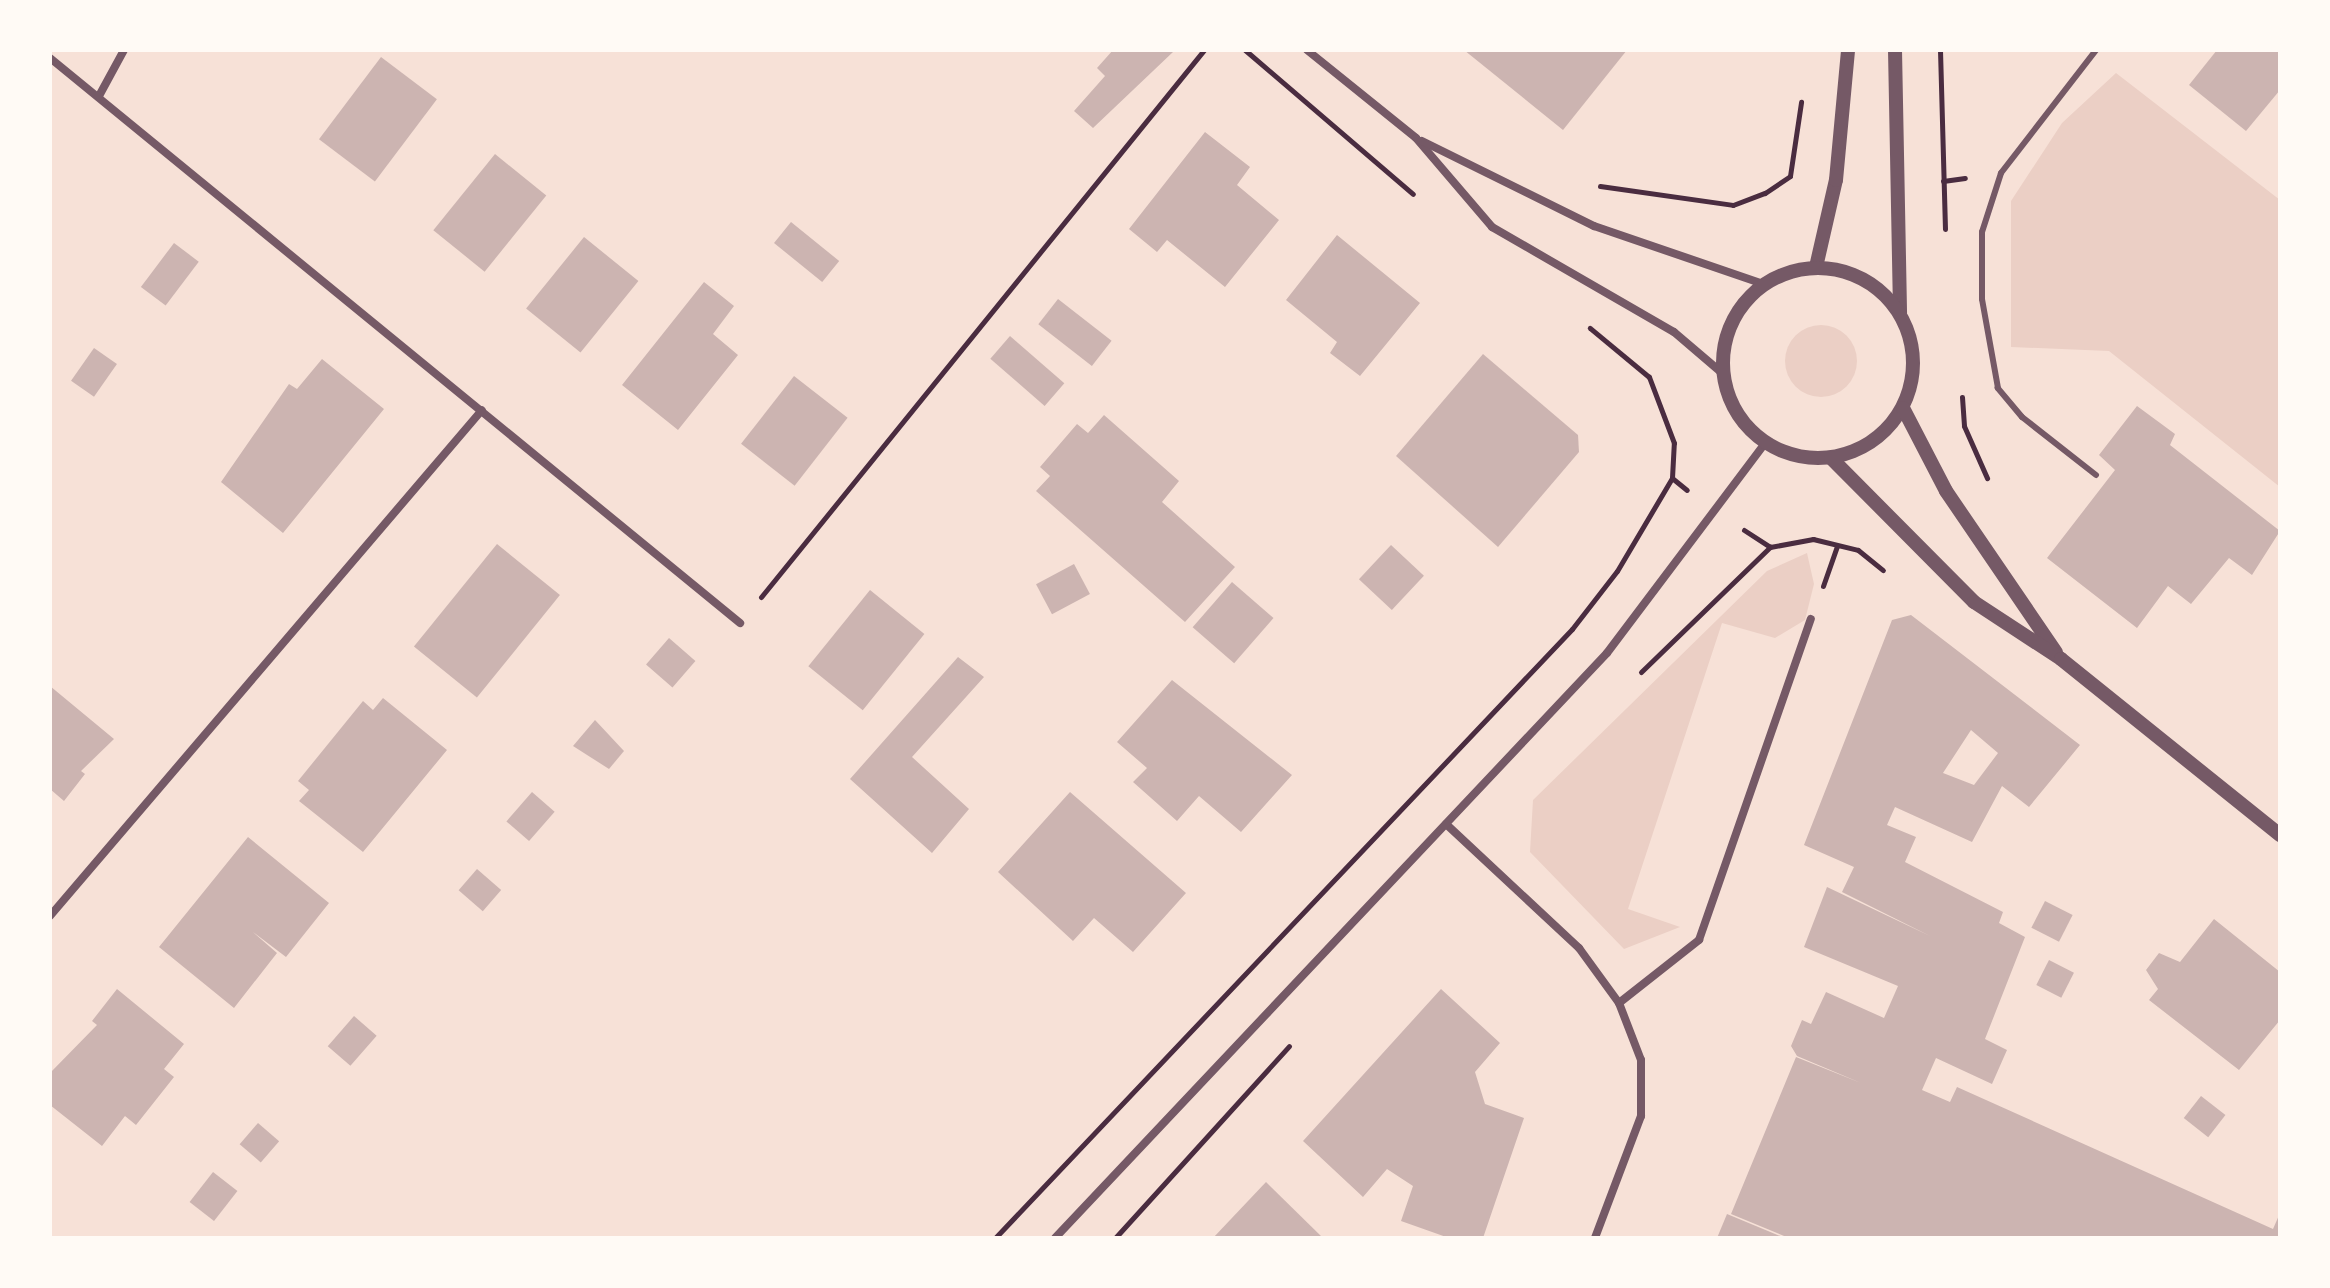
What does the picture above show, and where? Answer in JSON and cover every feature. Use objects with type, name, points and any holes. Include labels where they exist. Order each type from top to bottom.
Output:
[{"type":"street","points":[[99,96],[124,50]]},
{"type":"street","points":[[1307,50],[1416,138],[1492,227],[1674,332],[1722,373]]},
{"type":"street","points":[[1816,267],[1836,180],[1848,50]]},
{"type":"street","points":[[1831,458],[1872,441],[1903,408],[1912,344],[1900,313],[1895,50]]},
{"type":"street","points":[[50,58],[740,623]]},
{"type":"street","points":[[1416,138],[1594,226],[1763,284]]},
{"type":"street","points":[[1900,313],[1849,272],[1816,267],[1763,284],[1730,323],[1722,373],[1729,400],[1765,443],[1831,458],[1974,602],[2061,659],[2280,835]]},
{"type":"street","points":[[1903,408],[1946,491],[2061,659]]},
{"type":"street","points":[[50,916],[482,410]]},
{"type":"street","points":[[1055,1238],[1607,653],[1765,443]]},
{"type":"street","points":[[1619,1003],[1699,940],[1811,619]]},
{"type":"street","points":[[1446,824],[1579,948],[1619,1003],[1641,1060],[1641,1116],[1595,1238]]},
{"type":"lane","points":[[2096,50],[2001,173],[1982,232],[1982,299],[1998,388],[2022,417],[2096,475]]},
{"type":"path","points":[[740,623],[1204,50]]},
{"type":"path","points":[[1940,50],[1943,182]]},
{"type":"path","points":[[1674,203],[1733,205],[1790,176],[1801,97]]},
{"type":"path","points":[[995,1238],[1572,629],[1617,571],[1672,478],[1674,443],[1649,377],[1609,342]]},
{"type":"path","points":[[1770,547],[1813,539],[1858,550]]},
{"type":"path","points":[[1811,619],[1837,546]]},
{"type":"shaded area","points":[[2116,73],[2280,200],[2280,487],[2109,351],[2011,347],[2011,201],[2062,123]]},
{"type":"shaded area","points":[[1821,325],[1841,331],[1851,341],[1857,361],[1851,381],[1841,391],[1821,397],[1801,391],[1791,381],[1785,361],[1791,341],[1801,331]]},
{"type":"shaded area","points":[[1807,553],[1814,584],[1805,620],[1775,638],[1722,623],[1628,909],[1680,927],[1624,949],[1530,852],[1533,800],[1767,571]]},
{"type":"building","points":[[1113,50],[1173,52],[1093,128],[1074,111],[1105,76],[1097,68]]},
{"type":"building","points":[[1464,50],[1627,50],[1563,130]]},
{"type":"building","points":[[2217,50],[2280,50],[2280,90],[2246,131],[2189,85]]},
{"type":"building","points":[[381,57],[437,99],[375,181],[319,139]]},
{"type":"building","points":[[1205,132],[1250,167],[1237,185],[1279,220],[1225,287],[1167,240],[1157,252],[1129,229]]},
{"type":"building","points":[[495,154],[546,196],[485,272],[433,230]]},
{"type":"building","points":[[791,222],[839,261],[822,282],[774,243]]},
{"type":"building","points":[[1337,235],[1420,303],[1360,376],[1330,353],[1337,342],[1286,300]]},
{"type":"building","points":[[584,237],[638,281],[581,353],[526,308]]},
{"type":"building","points":[[174,243],[199,262],[166,306],[141,287]]},
{"type":"building","points":[[704,282],[734,306],[713,334],[738,355],[678,430],[622,385]]},
{"type":"building","points":[[1058,299],[1112,341],[1092,366],[1038,324]]},
{"type":"building","points":[[1010,336],[1064,383],[1045,406],[990,359]]},
{"type":"building","points":[[94,348],[117,364],[94,397],[71,381]]},
{"type":"building","points":[[1483,354],[1578,435],[1579,452],[1498,547],[1396,456]]},
{"type":"building","points":[[322,359],[384,409],[283,533],[221,482],[289,384],[297,389]]},
{"type":"building","points":[[794,376],[848,418],[795,486],[741,444]]},
{"type":"building","points":[[2137,406],[2175,434],[2170,445],[2280,531],[2252,575],[2229,558],[2191,604],[2168,586],[2137,628],[2047,558],[2115,470],[2099,455]]},
{"type":"building","points":[[1104,415],[1179,481],[1162,502],[1235,567],[1185,622],[1036,491],[1050,476],[1040,467],[1077,424],[1088,433]]},
{"type":"building","points":[[497,544],[560,595],[477,698],[414,647]]},
{"type":"building","points":[[1391,545],[1424,576],[1392,610],[1359,579]]},
{"type":"building","points":[[1074,564],[1090,594],[1052,614],[1036,584]]},
{"type":"building","points":[[1232,582],[1274,618],[1234,663],[1193,627]]},
{"type":"building","points":[[870,590],[924,634],[863,710],[808,666]]},
{"type":"building","points":[[1911,615],[2080,745],[2029,807],[2002,786],[1972,842],[1895,807],[1887,825],[1916,837],[1905,862],[2003,912],[1999,923],[2025,937],[1985,1039],[2007,1050],[1992,1084],[1936,1058],[1922,1090],[1950,1102],[1957,1087],[2273,1229],[2280,1213],[2280,1238],[1789,1238],[1731,1214],[1796,1057],[1861,1083],[1797,1056],[1791,1046],[1802,1020],[1811,1024],[1826,992],[1884,1018],[1898,986],[1804,947],[1827,887],[1930,936],[1842,892],[1854,867],[1804,845],[1892,620]],"holes":[[[1971,730],[1998,753],[1974,785],[1943,773]]]},
{"type":"building","points":[[669,638],[695,661],[672,687],[646,664]]},
{"type":"building","points":[[958,657],[984,677],[912,757],[969,809],[932,853],[850,779]]},
{"type":"building","points":[[1172,680],[1292,775],[1241,832],[1199,796],[1177,821],[1133,782],[1147,768],[1117,742]]},
{"type":"building","points":[[50,686],[114,739],[81,771],[85,774],[64,801],[50,789]]},
{"type":"building","points":[[383,698],[447,750],[363,852],[299,801],[309,790],[298,781],[363,701],[373,710]]},
{"type":"building","points":[[595,720],[624,751],[609,769],[573,746]]},
{"type":"building","points":[[532,792],[555,812],[529,841],[506,821]]},
{"type":"building","points":[[1070,792],[1186,893],[1133,952],[1094,918],[1073,941],[998,872]]},
{"type":"building","points":[[248,837],[329,903],[286,957],[253,932],[277,953],[234,1008],[159,947]]},
{"type":"building","points":[[477,869],[501,890],[483,911],[459,890]]},
{"type":"building","points":[[2045,901],[2073,915],[2059,942],[2031,928]]},
{"type":"building","points":[[2214,919],[2280,972],[2280,1020],[2239,1070],[2149,1000],[2158,989],[2146,970],[2159,953],[2180,962]]},
{"type":"building","points":[[2049,960],[2074,973],[2061,998],[2036,985]]},
{"type":"building","points":[[117,989],[184,1044],[164,1069],[174,1077],[136,1125],[125,1116],[102,1146],[50,1105],[50,1073],[97,1025],[92,1021]]},
{"type":"building","points":[[1441,989],[1500,1043],[1475,1072],[1485,1104],[1524,1118],[1483,1238],[1449,1238],[1401,1221],[1413,1186],[1387,1169],[1363,1197],[1303,1141]]},
{"type":"building","points":[[354,1016],[377,1036],[350,1066],[328,1046]]},
{"type":"building","points":[[2201,1096],[2225,1115],[2208,1137],[2184,1118]]},
{"type":"building","points":[[258,1123],[279,1141],[261,1163],[240,1144]]},
{"type":"building","points":[[213,1172],[237,1191],[214,1221],[190,1202]]},
{"type":"building","points":[[1266,1182],[1323,1238],[1213,1238]]},
{"type":"building","points":[[1727,1214],[1785,1238],[1717,1238]]}]
